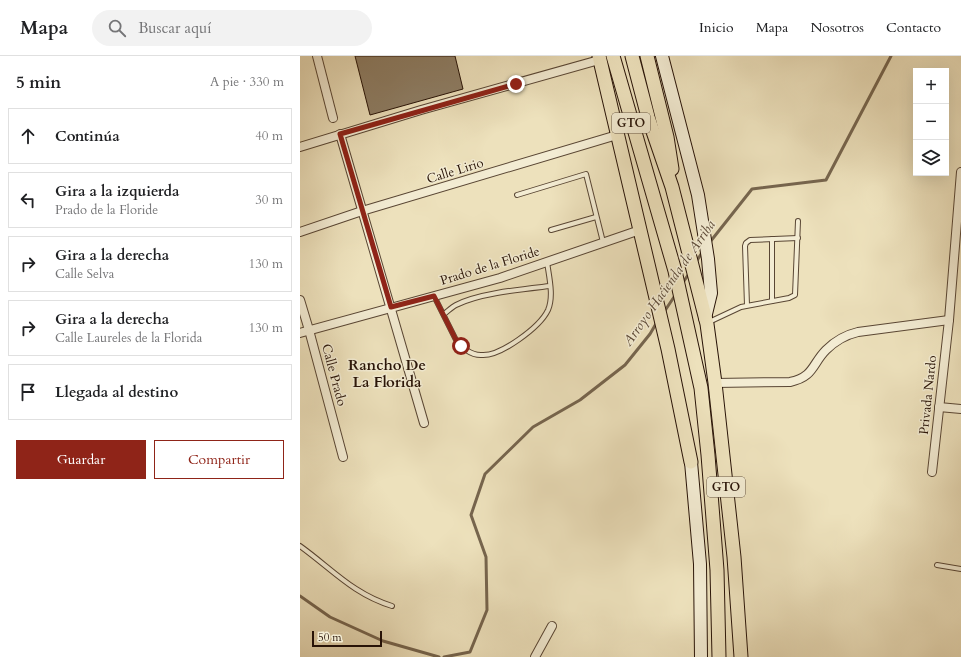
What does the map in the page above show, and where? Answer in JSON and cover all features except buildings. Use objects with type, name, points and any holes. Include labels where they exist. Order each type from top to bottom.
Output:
[{"type":"main road","name":"GTO","points":[[613,56],[675,271],[694,352],[702,401],[708,455],[717,570],[719,657]]},
{"type":"main road","name":"GTO","points":[[632,56],[648,117],[672,186],[706,321],[715,383],[734,557],[741,657]]},
{"type":"main road","points":[[647,56],[672,161],[672,186]]},
{"type":"main road","points":[[599,58],[668,349],[691,462]]},
{"type":"main road","points":[[691,462],[702,401]]},
{"type":"street","points":[[317,56],[333,118]]},
{"type":"street","points":[[662,56],[698,195],[708,259],[711,293],[706,321]]},
{"type":"street","points":[[300,147],[599,58]]},
{"type":"street","points":[[340,134],[424,423]]},
{"type":"street","name":"Calle Lirio","points":[[300,232],[362,211],[617,134]]},
{"type":"street","name":"Privada Nardo","points":[[932,472],[949,320],[958,255],[961,172]]},
{"type":"street","name":"Prado de la Floride","points":[[300,333],[500,278],[640,230]]},
{"type":"street","name":"Calle Prado","points":[[300,300],[310,330],[343,457]]},
{"type":"street","points":[[715,383],[790,382],[806,376],[813,369],[825,351],[846,335],[858,332],[949,320]]},
{"type":"street","points":[[939,407],[961,410]]},
{"type":"street","points":[[691,462],[700,564],[701,657]]},
{"type":"street","points":[[535,657],[552,626]]},
{"type":"lane","points":[[518,195],[586,174],[603,243]]},
{"type":"lane","points":[[551,230],[596,217]]},
{"type":"lane","points":[[706,321],[733,310],[772,300],[789,298],[794,295],[796,292],[798,221]]},
{"type":"lane","points":[[747,306],[746,243],[750,240],[798,238]]},
{"type":"lane","points":[[772,239],[772,300]]},
{"type":"lane","points":[[434,296],[456,340],[461,346],[476,355],[484,356],[506,348],[522,337],[541,320],[549,306],[550,286],[547,262]]},
{"type":"lane","points":[[444,314],[463,302],[496,294],[550,286]]},
{"type":"lane","points":[[300,546],[319,560],[345,583],[368,597],[392,606]]},
{"type":"lane","points":[[937,565],[961,569]]},
{"type":"waterway","name":"Arroyo Hacienda de Arriba","points":[[710,242],[752,189],[826,180],[891,56]]},
{"type":"waterway","name":"Arroyo Hacienda de Arriba","points":[[696,262],[703,251]]},
{"type":"waterway","name":"Arroyo Hacienda de Arriba","points":[[682,284],[690,272]]},
{"type":"waterway","name":"Arroyo Hacienda de Arriba","points":[[664,312],[676,294]]},
{"type":"waterway","name":"Arroyo Hacienda de Arriba","points":[[444,657],[470,652],[487,610],[486,557],[471,515],[485,474],[533,427],[580,400],[625,365],[650,334],[657,322]]},
{"type":"waterway","name":"Arroyo Hacienda de Arriba","points":[[300,596],[330,617],[383,641],[439,657]]},
{"type":"district","name":"Rancho De La Florida","points":[[387,374]]},
{"type":"route","points":[[461,346],[456,340],[434,296],[391,307],[340,134],[516,84]]}]
